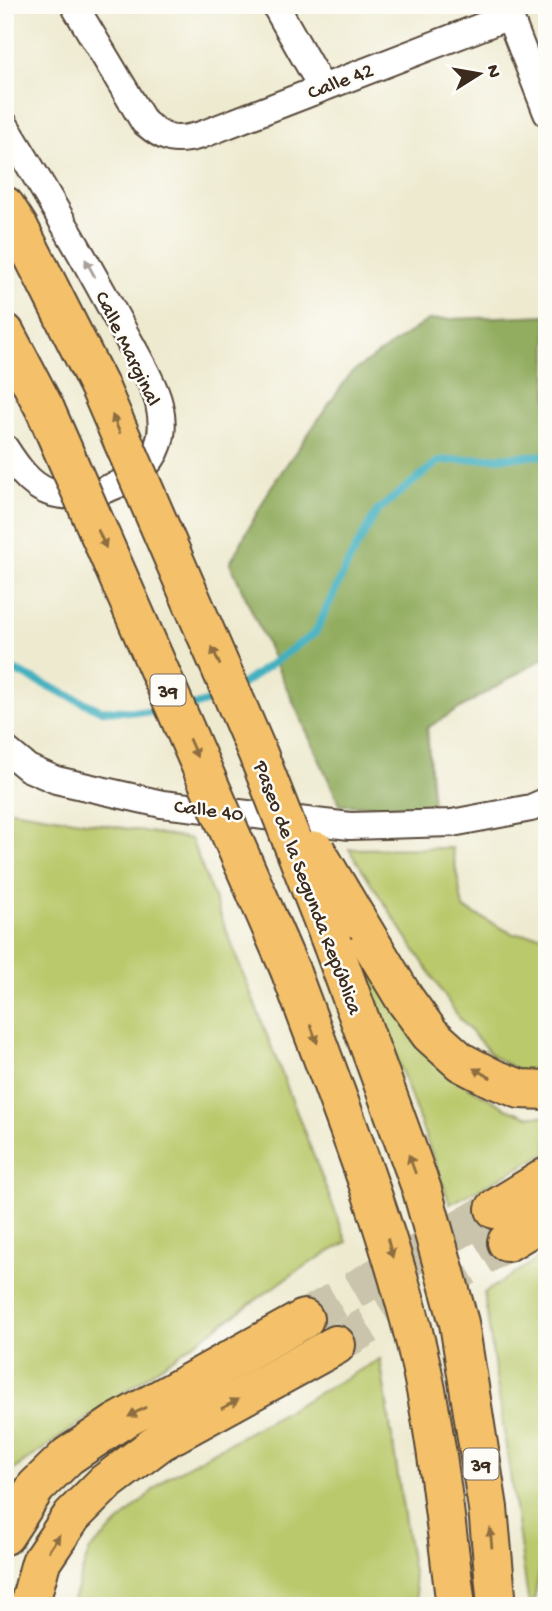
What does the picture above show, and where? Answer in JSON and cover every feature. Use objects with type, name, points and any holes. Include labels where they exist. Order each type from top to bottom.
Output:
[{"type":"highway","name":"Paseo de la Segunda República","points":[[5,206],[19,228],[100,388],[258,754],[345,932],[459,1323],[488,1508],[497,1606]]},
{"type":"highway","name":"39","points":[[5,333],[45,409],[290,970],[380,1212],[417,1348],[432,1423],[456,1606]]},
{"type":"highway","points":[[345,932],[404,998],[430,1034],[461,1062],[520,1089],[547,1090]]},
{"type":"highway","points":[[547,1177],[501,1225],[547,1218]]},
{"type":"highway","points":[[5,1535],[36,1487],[68,1456],[117,1423],[304,1319]]},
{"type":"highway","points":[[29,1606],[41,1562],[72,1516],[105,1483],[161,1441],[336,1345]]},
{"type":"highway","points":[[432,1423],[436,1606]]},
{"type":"street","name":"Calle 42","points":[[74,5],[144,122],[170,140],[201,135],[507,10]]},
{"type":"street","points":[[275,5],[321,86]]},
{"type":"street","points":[[507,10],[547,113]]},
{"type":"street","name":"Calle Marginal","points":[[5,125],[79,247],[136,356],[159,403],[162,426],[158,447],[146,466],[110,489],[74,496],[49,492],[25,477],[5,448]]},
{"type":"street","name":"Calle 40","points":[[5,748],[28,768],[56,780],[162,804],[350,826],[452,823],[531,808],[547,800]]},
{"type":"green space","points":[[547,315],[547,656],[427,728],[433,807],[340,805],[230,563],[271,487],[351,373],[428,320]]},
{"type":"green space","points":[[5,809],[191,839],[347,1242],[300,1269],[12,1471],[5,1491]]},
{"type":"green space","points":[[452,848],[463,908],[513,934],[547,935],[547,1072],[525,1074],[493,1056],[459,1018],[349,849]]},
{"type":"green space","points":[[356,946],[458,1081],[506,1108],[527,1116],[547,1116],[547,1153],[450,1204]]},
{"type":"green space","points":[[547,1253],[547,1529],[533,1606],[529,1606],[484,1293]]},
{"type":"green space","points":[[380,1359],[418,1606],[71,1606],[89,1551],[166,1478]]},
{"type":"waterway","points":[[241,685],[315,633],[349,561],[377,511],[439,461],[547,455]]},
{"type":"waterway","points":[[5,666],[100,710],[168,713]]},
{"type":"waterway","points":[[187,708],[221,697]]},
{"type":"tunnel","points":[[304,1319],[495,1209]]},
{"type":"tunnel","points":[[336,1345],[507,1242]]}]
